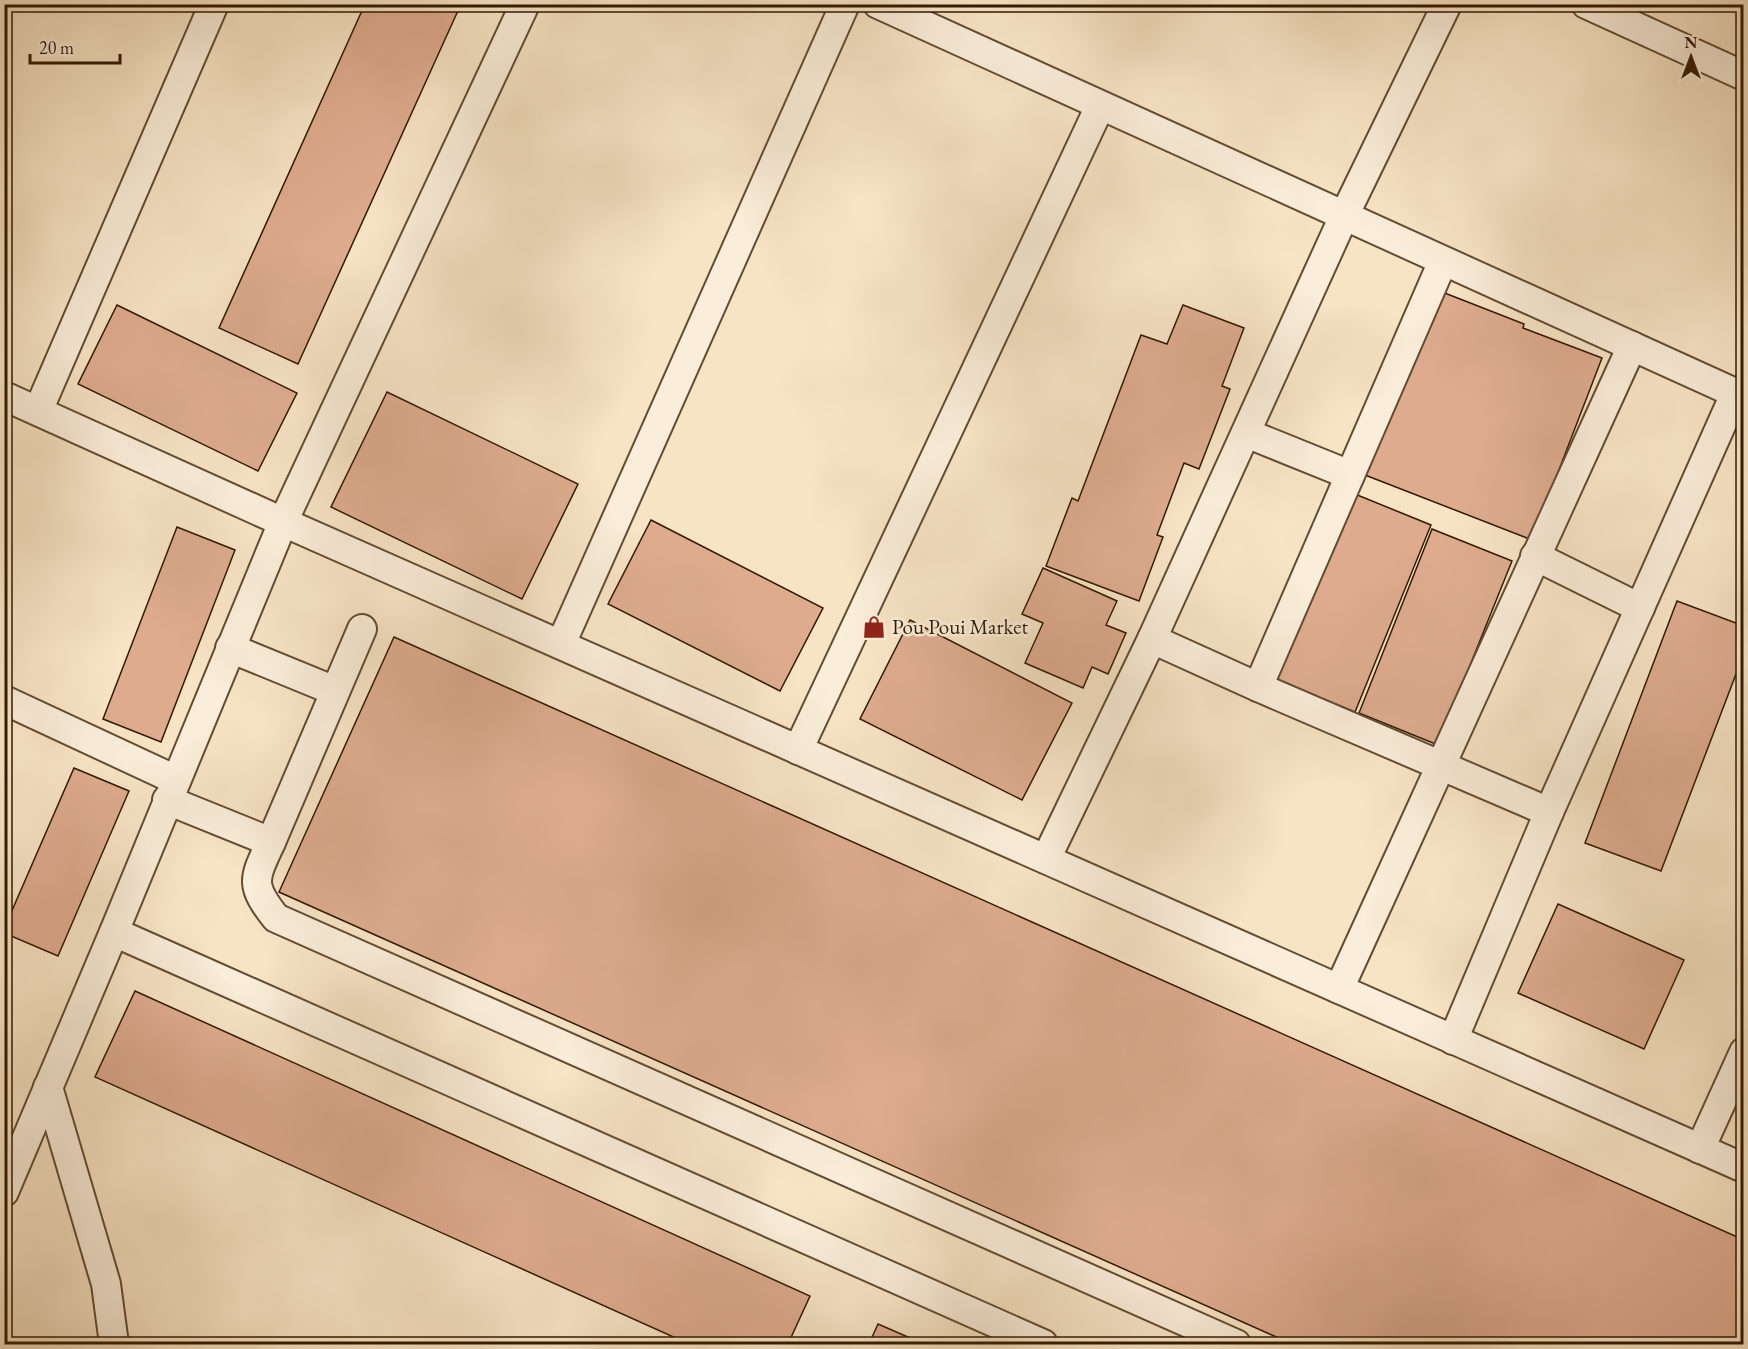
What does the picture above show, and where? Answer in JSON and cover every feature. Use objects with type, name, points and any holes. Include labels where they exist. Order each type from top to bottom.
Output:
[{"type":"street","points":[[38,411],[214,4]]},
{"type":"street","points":[[4,1192],[283,522],[525,4]]},
{"type":"street","points":[[561,644],[845,4]]},
{"type":"street","points":[[878,4],[1739,396],[1640,608],[1549,812],[1453,1040]]},
{"type":"street","points":[[1046,859],[1152,639],[1344,216],[1447,4]]},
{"type":"street","points":[[1586,4],[1743,76]]},
{"type":"street","points":[[798,750],[1100,106]]},
{"type":"street","points":[[1257,687],[1443,261]]},
{"type":"street","points":[[1339,989],[1632,346]]},
{"type":"street","points":[[4,396],[283,522],[1743,1168]]},
{"type":"street","points":[[1246,433],[1350,475]]},
{"type":"street","points":[[1535,556],[1640,608]]},
{"type":"street","points":[[362,629],[255,876],[257,890],[276,918],[1236,1344]]},
{"type":"street","points":[[1152,639],[1257,687],[1549,812]]},
{"type":"street","points":[[230,648],[335,691]]},
{"type":"street","points":[[4,700],[271,842]]},
{"type":"street","points":[[114,932],[1044,1344]]},
{"type":"street","points":[[1700,1149],[1743,1052]]},
{"type":"street","points":[[48,1087],[106,1284],[114,1344]]},
{"type":"building","points":[[365,4],[461,4],[298,364],[219,328]]},
{"type":"building","points":[[1437,290],[1524,324],[1523,328],[1602,358],[1532,540],[1365,475]]},
{"type":"building","points":[[117,305],[297,393],[258,471],[78,384]]},
{"type":"building","points":[[1183,305],[1244,328],[1222,386],[1230,389],[1199,469],[1184,463],[1157,535],[1163,537],[1139,601],[1046,566],[1072,498],[1078,501],[1141,335],[1167,344]]},
{"type":"building","points":[[387,392],[578,484],[522,599],[331,507]]},
{"type":"building","points":[[1350,492],[1431,525],[1355,712],[1274,679]]},
{"type":"building","points":[[651,520],[823,608],[780,691],[608,604]]},
{"type":"building","points":[[177,527],[235,550],[161,742],[103,719]]},
{"type":"building","points":[[1432,529],[1512,561],[1438,745],[1359,713]]},
{"type":"building","points":[[1043,568],[1117,601],[1106,625],[1126,633],[1108,674],[1092,667],[1083,688],[1025,663],[1043,623],[1022,614]]},
{"type":"building","points":[[1677,601],[1744,626],[1744,653],[1661,871],[1585,843]]},
{"type":"building","points":[[910,620],[1072,703],[1022,800],[860,719]]},
{"type":"building","points":[[394,637],[1744,1240],[1744,1344],[1292,1344],[279,892]]},
{"type":"building","points":[[74,768],[129,791],[58,956],[4,933],[4,929]]},
{"type":"building","points":[[1558,904],[1684,960],[1644,1049],[1518,993]]},
{"type":"building","points":[[135,991],[810,1296],[788,1344],[689,1344],[95,1077]]},
{"type":"building","points":[[878,1324],[924,1344],[869,1344]]},
{"type":"place","name":"Pou Poui Market","points":[[874,627]]}]
